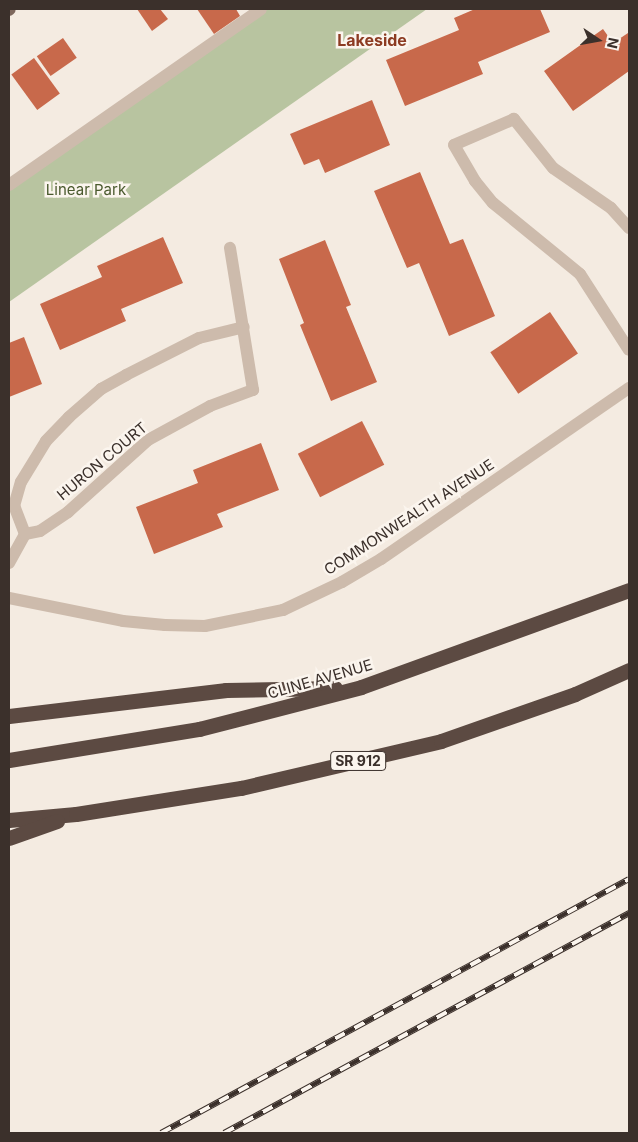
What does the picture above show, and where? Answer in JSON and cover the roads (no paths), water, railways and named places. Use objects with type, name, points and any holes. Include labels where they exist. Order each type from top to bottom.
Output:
[{"type":"highway","name":"CLINE AVENUE","points":[[9,760],[199,729],[361,687],[629,590]]},
{"type":"highway","name":"SR 912","points":[[9,820],[76,814],[241,788],[441,741],[576,694],[629,670]]},
{"type":"highway","points":[[9,716],[226,690],[361,687]]},
{"type":"highway","points":[[9,838],[76,814]]},
{"type":"street","points":[[9,185],[261,9]]},
{"type":"street","points":[[629,228],[611,208],[553,168],[514,119],[454,145],[475,181],[493,203],[580,274],[629,350]]},
{"type":"street","name":"HURON COURT","points":[[25,534],[40,531],[68,512],[148,440],[210,406],[253,390],[230,248]]},
{"type":"street","points":[[9,563],[25,534],[14,506],[21,482],[46,441],[69,417],[101,389],[126,375],[199,338],[244,327]]},
{"type":"street","name":"COMMONWEALTH AVENUE","points":[[9,598],[123,620],[166,625],[205,626],[284,610],[325,591],[381,559],[629,388]]},
{"type":"railway","points":[[161,1133],[629,879]]},
{"type":"railway","points":[[224,1133],[629,913]]},
{"type":"district","name":"Lakeside","points":[[372,40]]},
{"type":"park label","name":"Linear Park","points":[[86,190]]}]
